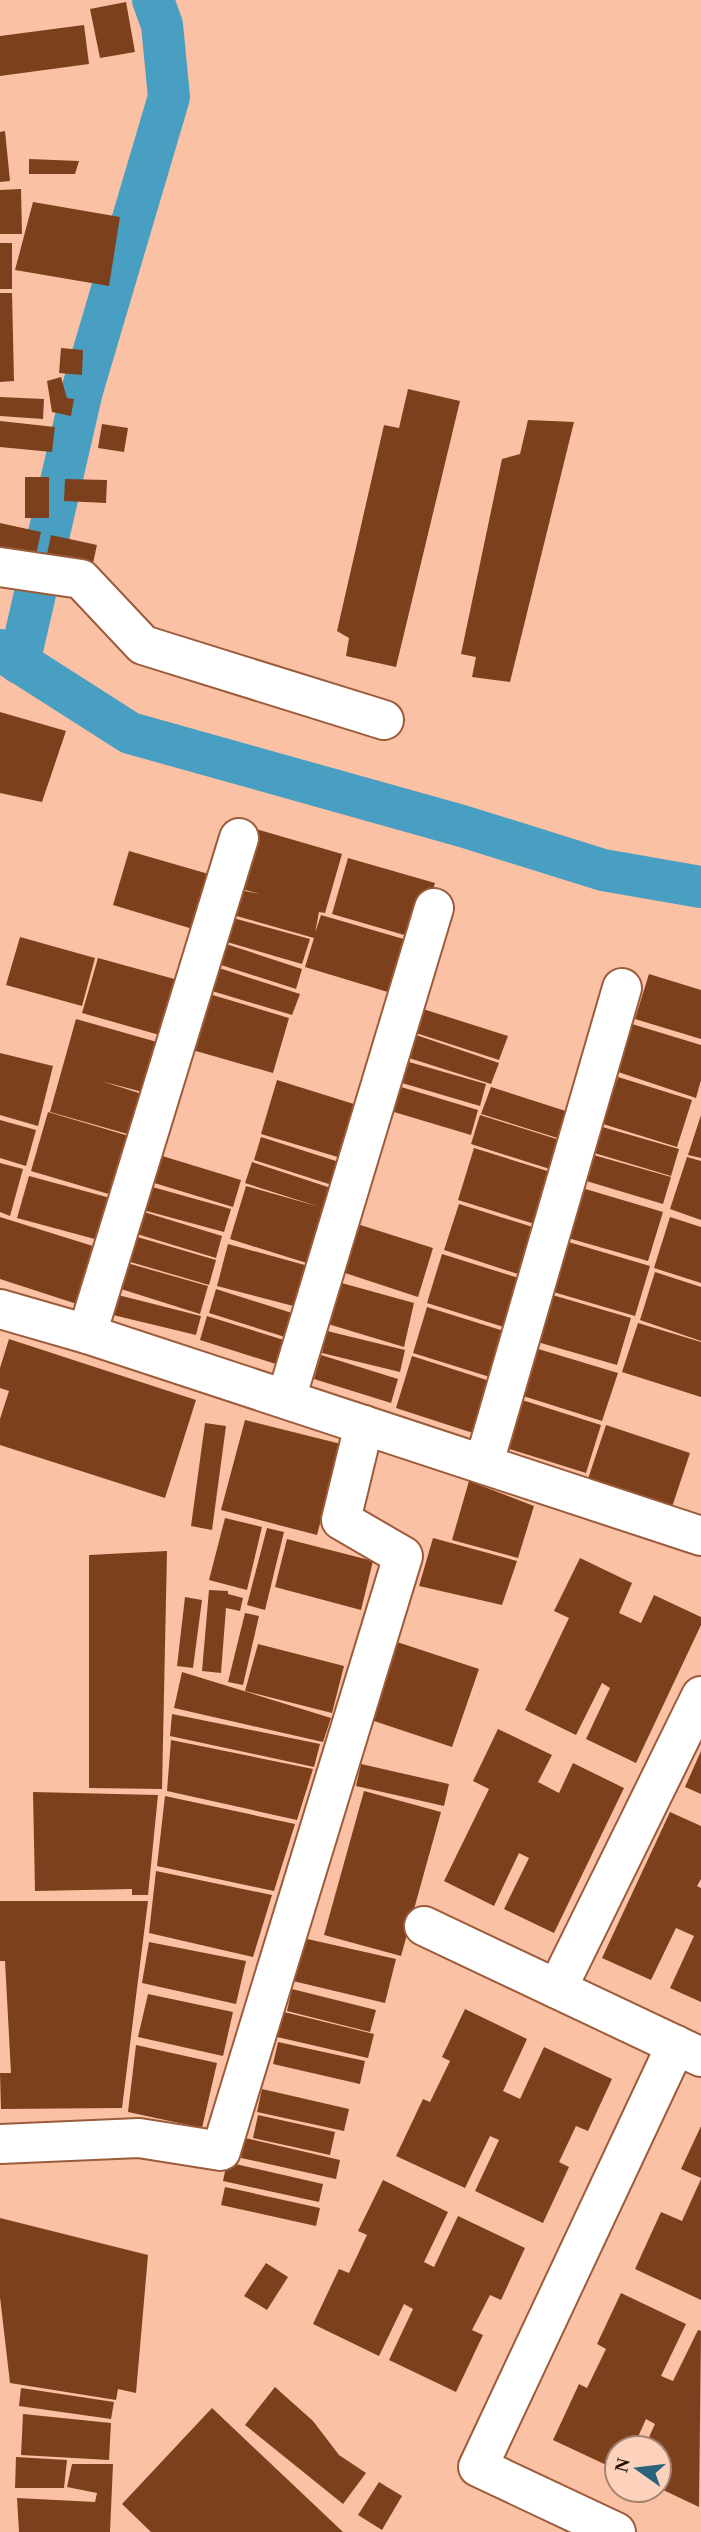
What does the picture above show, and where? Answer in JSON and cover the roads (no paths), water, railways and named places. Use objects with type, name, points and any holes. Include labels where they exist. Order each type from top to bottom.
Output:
[{"type":"street","points":[[6,567],[81,579],[143,645],[384,720]]},
{"type":"street","points":[[87,1334],[239,838]]},
{"type":"street","points":[[286,1399],[434,908]]},
{"type":"street","points":[[484,1464],[622,988]]},
{"type":"street","points":[[0,1309],[87,1334],[484,1464],[700,1530]]},
{"type":"street","points":[[0,2144],[139,2138],[222,2151],[403,1556],[341,1520],[364,1425]]},
{"type":"street","points":[[557,1989],[701,1696]]},
{"type":"street","points":[[424,1926],[688,2051],[478,2467],[616,2532]]},
{"type":"waterway","points":[[19,663],[82,391],[169,97],[162,25],[153,0]]},
{"type":"waterway","points":[[0,650],[130,733],[462,826],[603,870],[701,887]]}]
